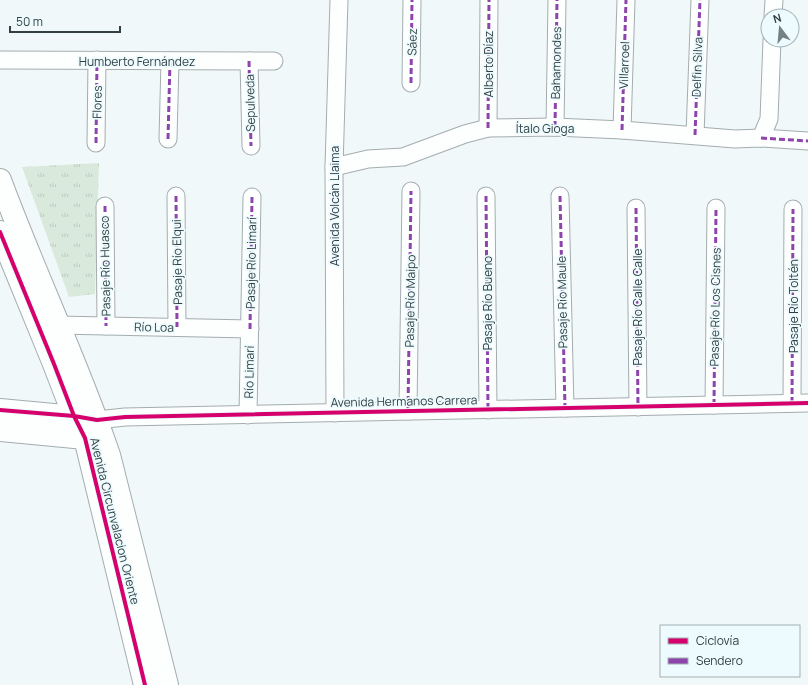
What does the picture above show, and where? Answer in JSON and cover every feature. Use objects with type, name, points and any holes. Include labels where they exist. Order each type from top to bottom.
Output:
[{"type":"street","name":"Avenida Volcán Llaima","points":[[335,413],[334,167],[339,0]]},
{"type":"street","name":"Sáez","points":[[411,84],[412,0]]},
{"type":"street","name":"Alberto Díaz","points":[[488,128],[489,0]]},
{"type":"street","name":"Bahamondes","points":[[555,127],[557,0]]},
{"type":"street","name":"Villarroel","points":[[622,130],[626,0]]},
{"type":"street","name":"Delfin Silva","points":[[695,135],[700,0]]},
{"type":"street","points":[[761,138],[769,119],[772,48]]},
{"type":"street","name":"Humberto Fernández","points":[[0,60],[274,61]]},
{"type":"street","name":"Flores","points":[[96,143],[97,60]]},
{"type":"street","points":[[168,139],[170,61]]},
{"type":"street","name":"Sepulveda","points":[[250,61],[251,146]]},
{"type":"street","name":"Ítalo Gioga","points":[[334,167],[368,159],[403,157],[465,134],[488,128],[555,127],[622,130],[735,139],[761,138],[808,141]]},
{"type":"street","name":"Avenida Circunvalacion Oriente","points":[[0,180],[97,420],[108,454],[129,533],[167,685]]},
{"type":"street","name":"Pasaje Río Maipo","points":[[408,411],[411,191]]},
{"type":"street","name":"Pasaje Río Elqui","points":[[176,196],[177,327]]},
{"type":"street","name":"Pasaje Río Bueno","points":[[486,196],[488,410]]},
{"type":"street","name":"Pasaje Río Maule","points":[[560,196],[565,408]]},
{"type":"street","name":"Pasaje Río Limarí","points":[[250,328],[252,197]]},
{"type":"street","name":"Pasaje Río Huasco","points":[[105,206],[106,326]]},
{"type":"street","name":"Pasaje Río Calle Calle","points":[[636,208],[638,407]]},
{"type":"street","name":"Pasaje Río Los Cisnes","points":[[714,405],[716,208]]},
{"type":"street","name":"Pasaje Río Toltén","points":[[793,209],[800,403]]},
{"type":"street","name":"Avenida Circunvalacion Oriente","points":[[0,232],[74,416],[85,438],[144,685]]},
{"type":"street","name":"Río Loa","points":[[58,325],[250,328]]},
{"type":"street","name":"Río Limarí","points":[[248,414],[250,328]]},
{"type":"street","name":"Avenida Hermanos Carrera","points":[[0,410],[74,416],[97,420],[125,417],[248,414],[800,403]]},
{"type":"street","points":[[0,430],[85,438],[97,420]]},
{"type":"green space","points":[[99,163],[95,294],[69,297],[22,167]]},
{"type":"marked path","points":[[411,83],[412,0]]},
{"type":"marked path","points":[[488,128],[489,0]]},
{"type":"marked path","points":[[555,127],[557,0]]},
{"type":"marked path","points":[[622,130],[626,0]]},
{"type":"marked path","points":[[695,135],[700,0]]},
{"type":"marked path","points":[[96,143],[97,60]]},
{"type":"marked path","points":[[168,139],[170,61]]},
{"type":"marked path","points":[[249,61],[251,146]]},
{"type":"marked path","points":[[761,138],[808,141]]},
{"type":"marked path","points":[[408,411],[411,191]]},
{"type":"marked path","points":[[176,196],[177,327]]},
{"type":"marked path","points":[[486,196],[488,410]]},
{"type":"marked path","points":[[560,196],[565,408]]},
{"type":"marked path","points":[[250,329],[252,197]]},
{"type":"marked path","points":[[105,206],[106,326]]},
{"type":"marked path","points":[[636,208],[638,407]]},
{"type":"marked path","points":[[714,405],[716,208]]},
{"type":"marked path","points":[[792,403],[793,209]]},
{"type":"cycle path","points":[[0,232],[74,416],[85,438],[145,685]]},
{"type":"cycle path","points":[[0,410],[74,416],[97,420],[125,417],[808,403]]}]
